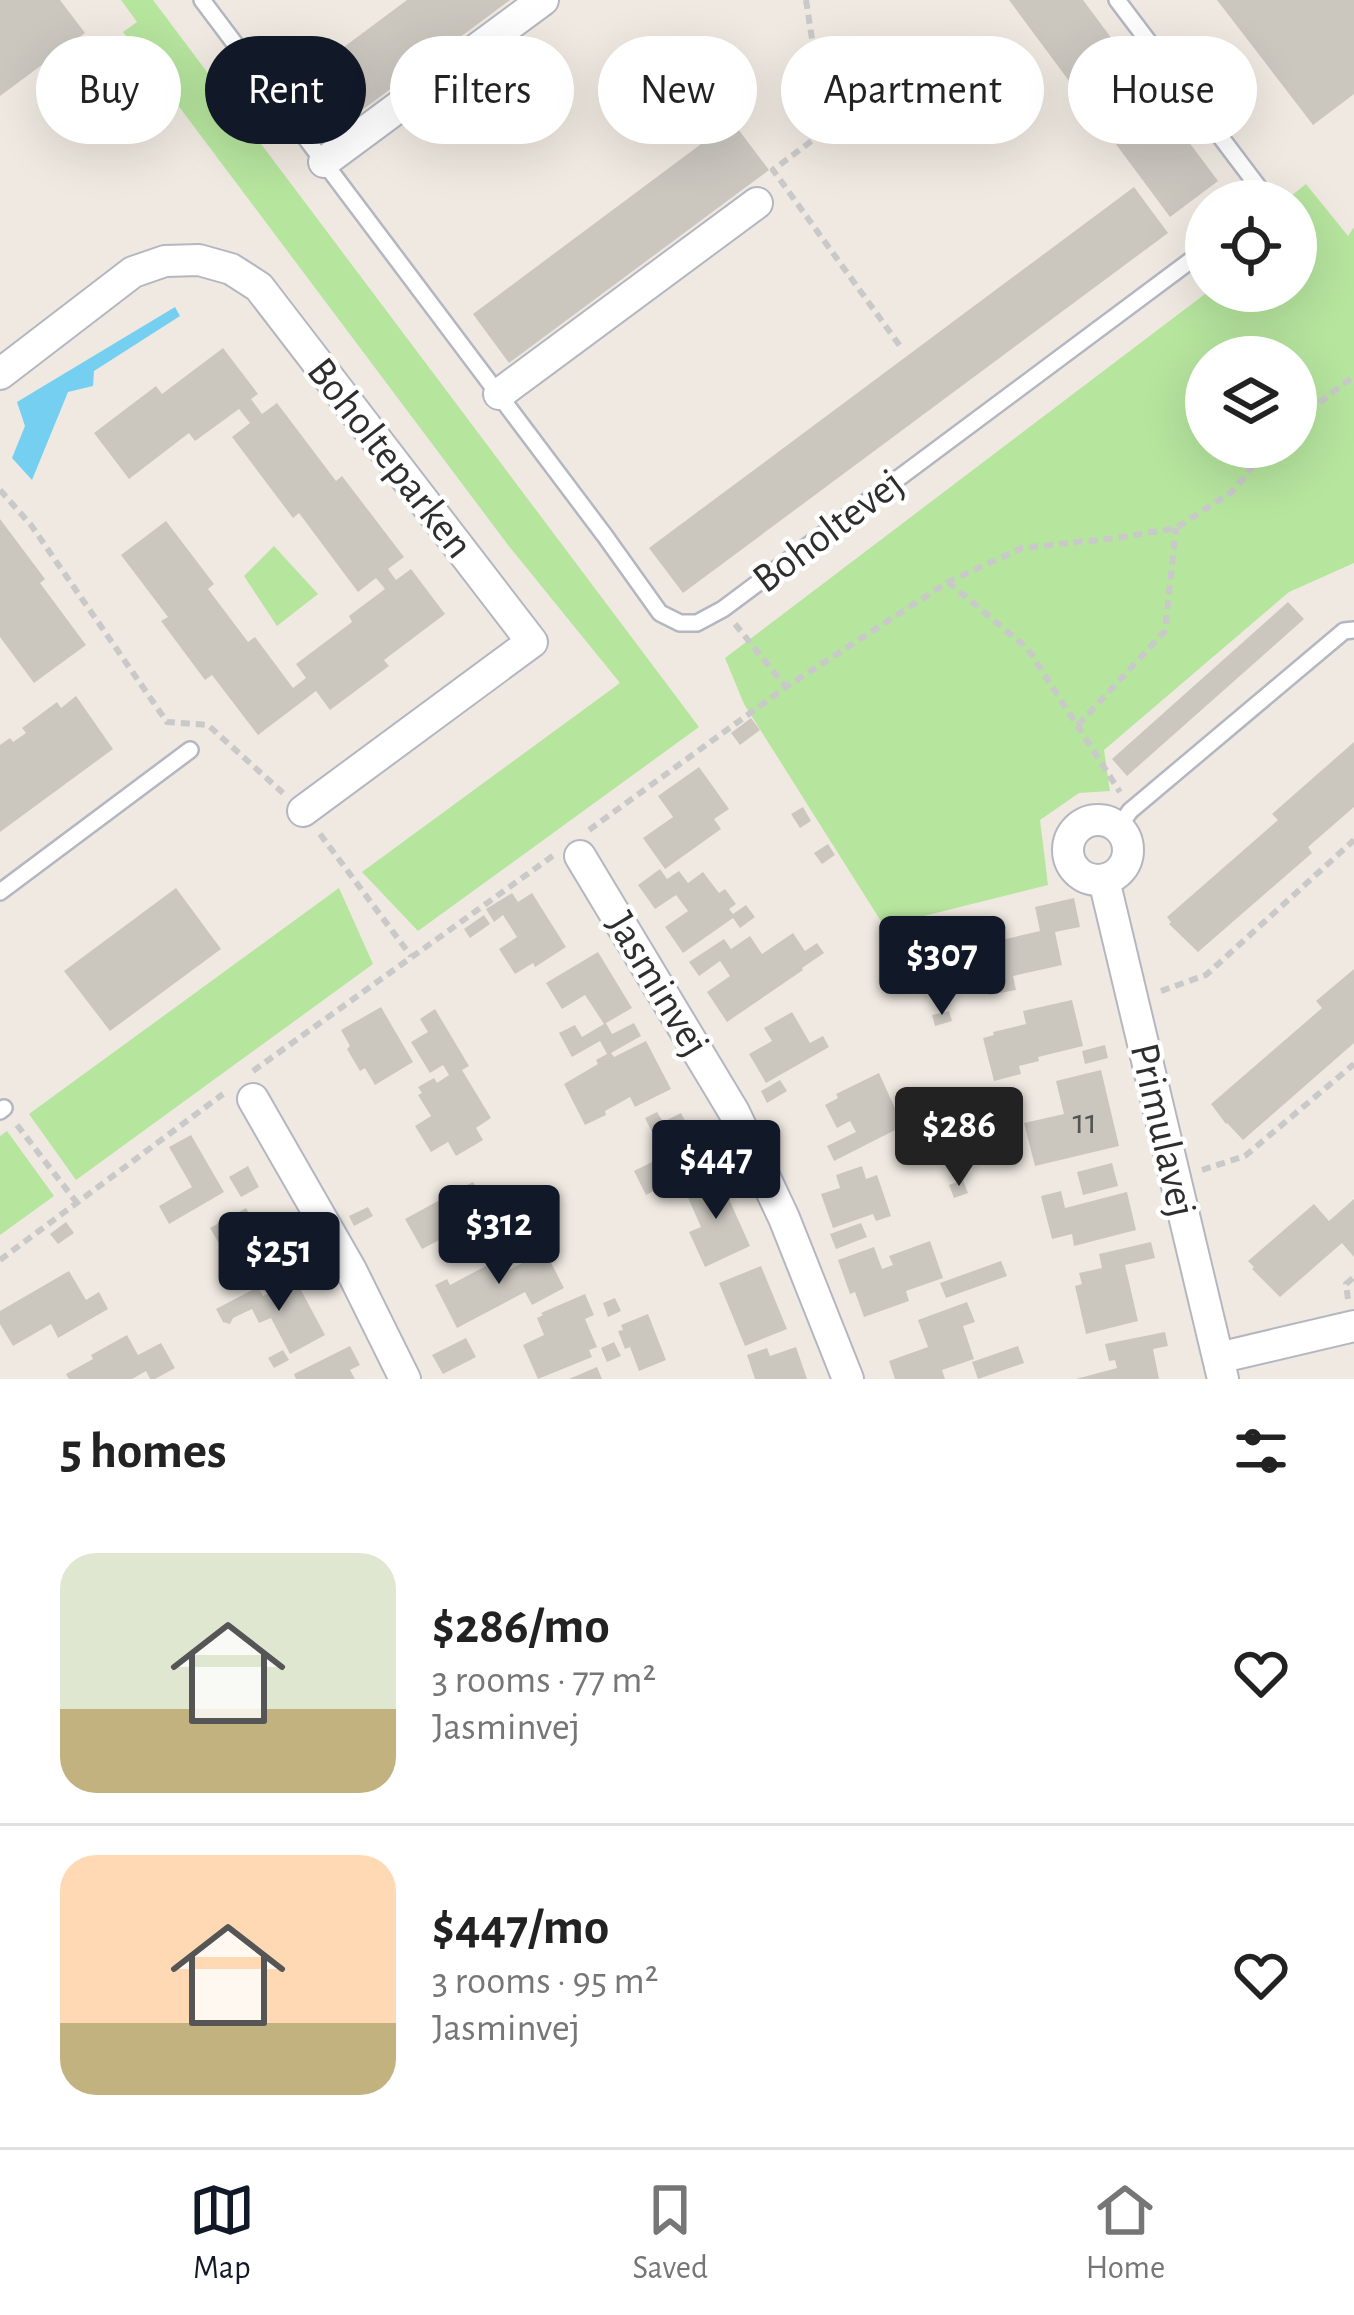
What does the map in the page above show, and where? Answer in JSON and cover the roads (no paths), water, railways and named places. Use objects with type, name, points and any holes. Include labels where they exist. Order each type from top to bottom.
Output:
[{"type":"street","points":[[324,162],[543,0]]},
{"type":"street","points":[[499,394],[757,203]]},
{"type":"street","name":"Boholteparken","points":[[0,374],[134,272],[165,261],[199,260],[231,269],[259,287],[532,642],[303,811]]},
{"type":"street","points":[[1104,880],[1120,872],[1128,856],[1125,819]]},
{"type":"street","name":"Primulavej","points":[[1125,819],[1087,822],[1073,833],[1070,862],[1087,878],[1104,880],[1220,1369]]},
{"type":"street","name":"Jasminvej","points":[[569,851],[734,1112],[784,1218],[848,1379]]},
{"type":"street","points":[[253,1100],[351,1270],[405,1379]]},
{"type":"street","points":[[1220,1369],[1354,1326]]},
{"type":"lane","name":"Boholtevej","points":[[202,0],[660,613],[680,623],[697,623],[723,609],[1185,265]]},
{"type":"lane","points":[[1117,0],[1253,180]]},
{"type":"lane","points":[[1125,819],[1344,631],[1354,630]]},
{"type":"lane","points":[[0,892],[190,749]]},
{"type":"water","points":[[175,307],[180,316],[94,371],[93,386],[68,392],[32,480],[12,458],[25,426],[17,402]]}]
